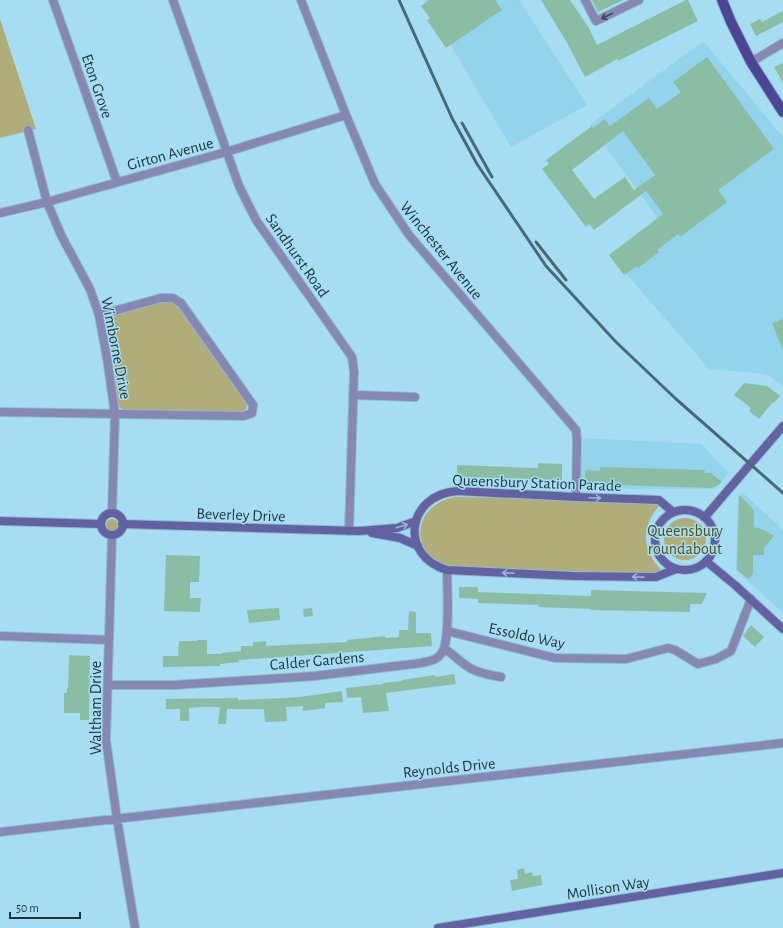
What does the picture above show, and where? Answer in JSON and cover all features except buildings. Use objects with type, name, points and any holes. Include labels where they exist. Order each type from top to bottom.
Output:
[{"type":"main road","points":[[722,0],[750,62],[783,112]]},
{"type":"street","name":"Eton Grove","points":[[53,0],[117,182]]},
{"type":"street","name":"Sandhurst Road","points":[[173,0],[226,152],[239,186],[256,220],[352,357],[354,372],[349,531]]},
{"type":"street","name":"Winchester Avenue","points":[[301,0],[375,184],[409,235],[576,430],[576,497]]},
{"type":"street","points":[[585,0],[596,21],[639,0]]},
{"type":"street","points":[[750,62],[783,43]]},
{"type":"street","name":"Girton Avenue","points":[[0,213],[46,202],[226,152],[346,115]]},
{"type":"street","name":"Wimborne Drive","points":[[28,130],[46,202],[61,235],[90,288],[99,316],[107,358],[114,414],[112,513]]},
{"type":"street","points":[[0,412],[244,416],[252,413],[253,405],[181,303],[173,298],[161,298],[99,316]]},
{"type":"street","points":[[353,395],[415,397]]},
{"type":"street","points":[[705,517],[783,426]]},
{"type":"street","name":"Queensbury Station Parade","points":[[416,521],[420,510],[427,502],[446,492],[457,491],[659,500],[673,512]]},
{"type":"street","points":[[681,510],[698,512],[712,525],[715,534],[715,544],[712,554],[700,566],[692,569],[676,569],[666,564],[659,556],[655,546],[655,536],[658,526],[664,518],[673,512],[681,510]]},
{"type":"street","points":[[112,513],[120,517],[122,524],[119,532],[112,535],[104,532],[101,524],[104,516],[112,513]]},
{"type":"street","points":[[0,521],[101,524]]},
{"type":"street","points":[[416,521],[415,532],[418,546],[424,557],[431,563],[447,570],[573,576],[656,577],[676,569]]},
{"type":"street","name":"Beverley Drive","points":[[122,524],[359,531],[398,528],[416,521]]},
{"type":"street","name":"Beverley Drive","points":[[359,531],[400,538],[418,546]]},
{"type":"street","name":"Waltham Drive","points":[[112,535],[106,740],[135,928]]},
{"type":"street","points":[[706,561],[751,599],[783,629]]},
{"type":"street","points":[[447,570],[447,631],[444,649],[469,668],[481,673],[501,677]]},
{"type":"street","name":"Essoldo Way","points":[[447,631],[555,658],[626,659],[668,648],[675,650],[698,664],[716,659],[731,651],[751,599]]},
{"type":"street","points":[[0,636],[109,640]]},
{"type":"street","name":"Calder Gardens","points":[[108,685],[174,685],[315,676],[422,663],[436,659],[444,649]]},
{"type":"street","name":"Reynolds Drive","points":[[0,832],[783,743]]},
{"type":"street","name":"Mollison Way","points":[[438,928],[783,873]]},
{"type":"shaded area","points":[[424,0],[519,0],[587,105],[511,147]]},
{"type":"shaded area","points":[[703,41],[783,137],[783,386],[766,374],[709,369],[622,269],[669,234],[590,125]]},
{"type":"shaded area","points":[[583,438],[701,444],[729,473],[715,489],[581,489]]},
{"type":"shaded area","points":[[742,492],[783,530],[783,613],[736,570],[738,498]]},
{"type":"green space","points":[[0,19],[36,129],[0,138]]},
{"type":"green space","points":[[170,301],[183,311],[246,401],[247,407],[243,413],[125,411],[119,407],[117,403],[114,360],[106,322],[108,316]]},
{"type":"green space","points":[[456,497],[657,501],[659,506],[649,522],[646,538],[650,553],[660,569],[657,574],[450,567],[436,561],[427,552],[421,541],[420,530],[423,519],[430,509],[441,501]]},
{"type":"green space","name":"Queensbury roundabout","points":[[681,518],[689,518],[697,521],[703,527],[706,539],[703,551],[697,557],[689,560],[681,560],[673,557],[667,551],[664,543],[664,535],[667,527],[673,521]]},
{"type":"green space","points":[[110,519],[114,519],[118,525],[114,531],[110,531],[106,527],[106,523]]},
{"type":"railway","points":[[399,0],[452,118],[477,164],[546,266],[616,342],[676,399],[783,493]]},
{"type":"railway","points":[[462,123],[492,177]]},
{"type":"railway","points":[[536,242],[566,280]]}]
